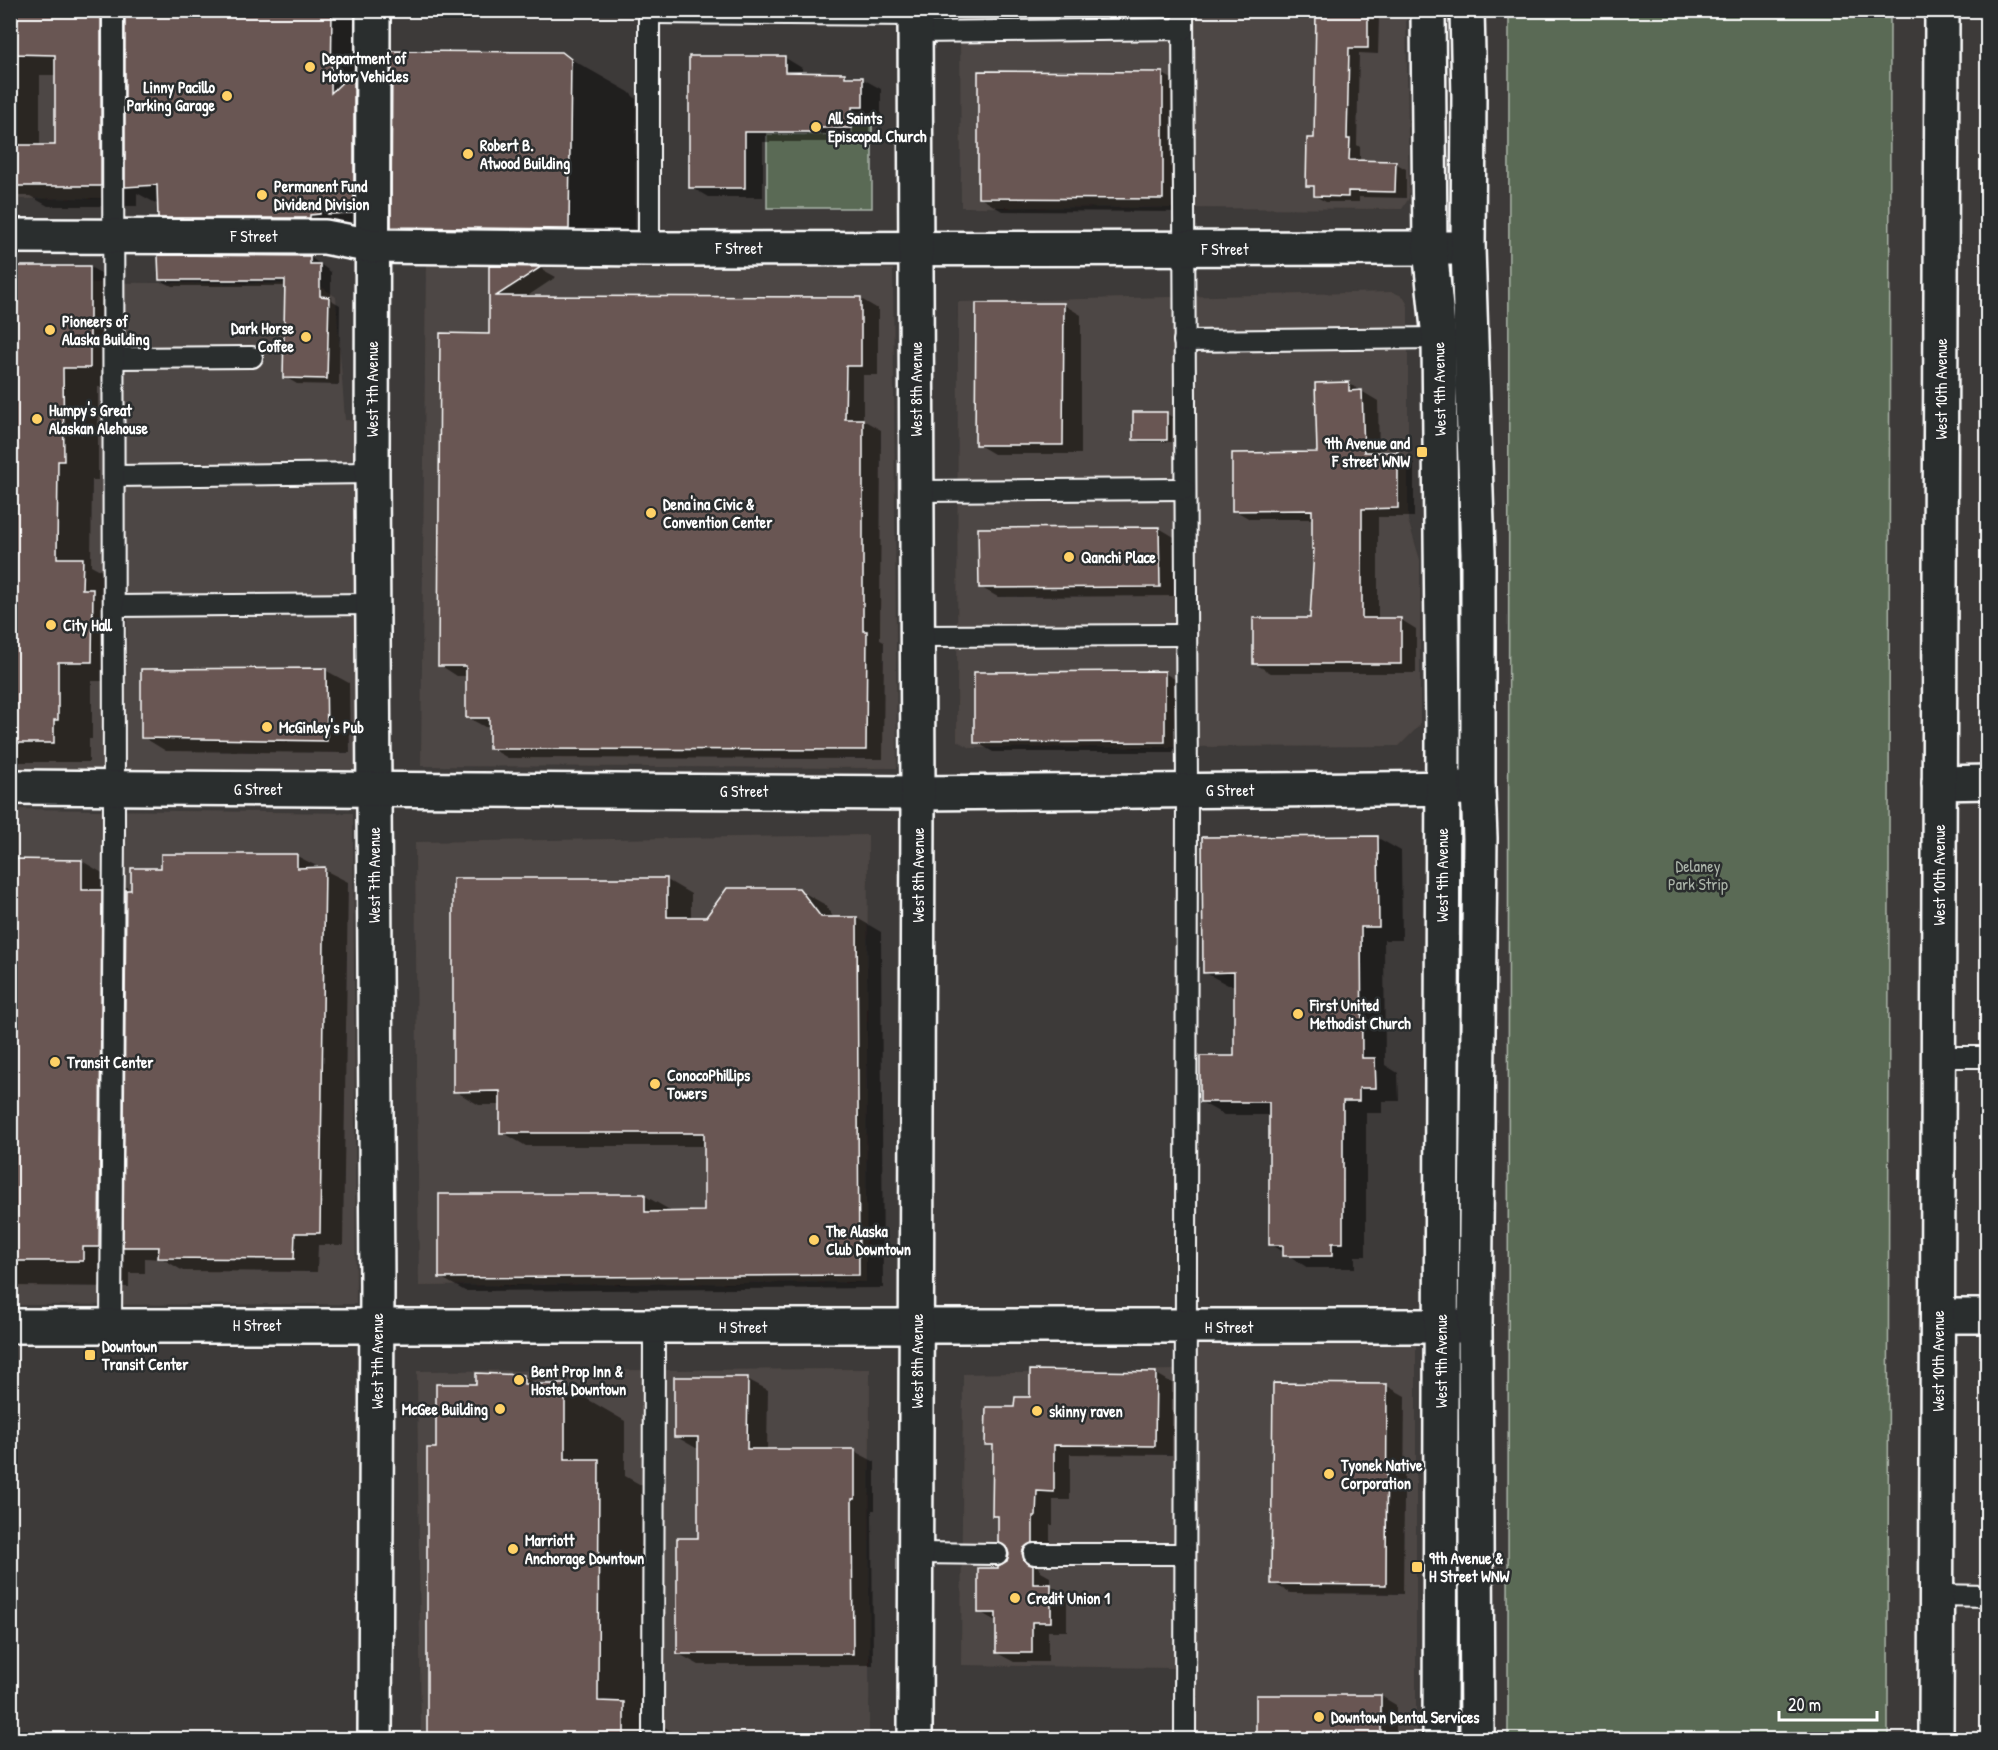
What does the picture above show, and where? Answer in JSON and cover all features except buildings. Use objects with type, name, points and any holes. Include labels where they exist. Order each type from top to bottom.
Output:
[{"type":"street","name":"West 7th Avenue","points":[[373,10],[372,473],[377,1326],[375,1740]]},
{"type":"street","name":"West 9th Avenue","points":[[1428,10],[1430,248],[1439,338],[1443,789],[1440,1740]]},
{"type":"street","name":"West 9th Avenue","points":[[1467,10],[1468,248],[1478,554],[1480,838],[1475,1326],[1477,1740]]},
{"type":"street","name":"West 10th Avenue","points":[[1936,1740],[1942,10]]},
{"type":"street","name":"West 8th Avenue","points":[[915,19],[918,793],[915,1740]]},
{"type":"street","name":"F Street","points":[[10,236],[325,237],[372,246],[649,249],[1468,248]]},
{"type":"street","points":[[1939,783],[1988,782]]},
{"type":"street","name":"G Street","points":[[10,787],[918,793],[1478,788]]},
{"type":"street","points":[[1939,1316],[1988,1316]]},
{"type":"street","name":"H Street","points":[[10,1326],[918,1328],[1475,1326]]},
{"type":"lane","points":[[111,1326],[114,788],[113,10]]},
{"type":"lane","points":[[649,249],[649,12],[915,19],[1183,20],[1188,790],[1185,1740]]},
{"type":"lane","points":[[1184,341],[1439,338]]},
{"type":"lane","points":[[114,358],[252,357]]},
{"type":"lane","points":[[114,476],[372,473]]},
{"type":"lane","points":[[916,491],[1185,489]]},
{"type":"lane","points":[[114,606],[374,604]]},
{"type":"lane","points":[[917,636],[1186,635]]},
{"type":"lane","points":[[1939,1057],[1988,1057]]},
{"type":"lane","points":[[653,1740],[654,1327]]},
{"type":"lane","points":[[916,1553],[997,1554]]},
{"type":"lane","points":[[1035,1554],[1185,1554]]},
{"type":"lane","points":[[1937,1595],[1988,1596]]},
{"type":"shaded area","points":[[10,11],[108,11],[108,198],[11,199]]},
{"type":"shaded area","points":[[960,11],[1406,11],[1409,198],[1402,209],[961,207]]},
{"type":"shaded area","name":"Dena'ina Civic & Convention Center","points":[[426,261],[893,269],[897,768],[421,766]]},
{"type":"shaded area","points":[[11,282],[318,284],[336,297],[345,420],[358,421],[359,776],[11,771]]},
{"type":"shaded area","points":[[1393,292],[1404,297],[1408,306],[1408,520],[1420,560],[1420,725],[1399,746],[971,748],[957,741],[958,302]]},
{"type":"shaded area","points":[[11,809],[353,813],[356,1304],[11,1305]]},
{"type":"shaded area","points":[[868,835],[866,1282],[419,1286],[415,842]]},
{"type":"shaded area","points":[[1416,1342],[1416,1739],[1178,1740],[1179,1344]]},
{"type":"shaded area","points":[[870,1369],[869,1739],[421,1739],[417,1371]]},
{"type":"shaded area","points":[[1175,1370],[1173,1668],[961,1665],[963,1374]]},
{"type":"green space","points":[[1987,10],[1987,156],[1985,156]]},
{"type":"green space","name":"Delaney Park Strip","points":[[1509,11],[1890,11],[1888,1739],[1508,1739]]},
{"type":"green space","points":[[853,113],[872,114],[872,208],[767,208],[767,134],[852,135]]},
{"type":"place","name":"Department of Motor Vehicles","points":[[310,67]]},
{"type":"place","name":"Linny Pacillo Parking Garage","points":[[227,96]]},
{"type":"place","name":"All Saints Episcopal Church","points":[[816,127]]},
{"type":"place","name":"Robert B. Atwood Building","points":[[468,154]]},
{"type":"place","name":"Permanent Fund Dividend Division","points":[[262,195]]},
{"type":"place","name":"Pioneers of Alaska Building","points":[[50,330]]},
{"type":"place","name":"Dark Horse Coffee","points":[[306,337]]},
{"type":"place","name":"Humpy's Great Alaskan Alehouse","points":[[37,419]]},
{"type":"place","name":"9th Avenue and F street WNW","points":[[1422,452]]},
{"type":"place","name":"Dena'ina Civic & Convention Center","points":[[651,513]]},
{"type":"place","name":"Qanchi Place","points":[[1069,557]]},
{"type":"place","name":"City Hall","points":[[51,625]]},
{"type":"place","name":"McGinley's Pub","points":[[267,727]]},
{"type":"place","name":"First United Methodist Church","points":[[1298,1014]]},
{"type":"place","name":"Transit Center","points":[[55,1062]]},
{"type":"place","name":"ConocoPhillips Towers","points":[[655,1084]]},
{"type":"place","name":"The Alaska Club Downtown","points":[[814,1240]]},
{"type":"place","name":"Downtown Transit Center","points":[[90,1355]]},
{"type":"place","name":"Bent Prop Inn & Hostel Downtown","points":[[519,1380]]},
{"type":"place","name":"McGee Building","points":[[500,1409]]},
{"type":"place","name":"skinny raven","points":[[1037,1411]]},
{"type":"place","name":"Tyonek Native Corporation","points":[[1329,1474]]},
{"type":"place","name":"Marriott Anchorage Downtown","points":[[513,1549]]},
{"type":"place","name":"9th Avenue & H Street WNW","points":[[1417,1567]]},
{"type":"place","name":"Credit Union 1","points":[[1015,1598]]},
{"type":"place","name":"Downtown Dental Services","points":[[1319,1717]]}]
